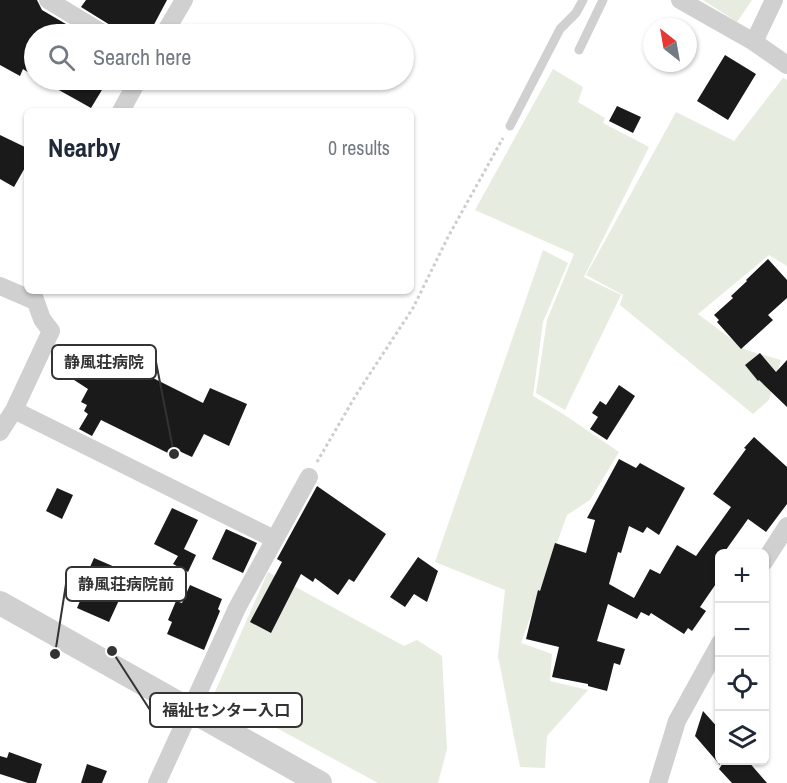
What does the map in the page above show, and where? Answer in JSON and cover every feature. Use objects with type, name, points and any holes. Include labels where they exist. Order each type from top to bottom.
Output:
[{"type":"street","points":[[48,0],[88,24]]},
{"type":"street","points":[[170,24],[184,0]]},
{"type":"street","points":[[680,0],[754,42],[787,65]]},
{"type":"street","points":[[754,42],[774,0]]},
{"type":"street","points":[[123,108],[133,90]]},
{"type":"street","points":[[0,286],[24,293]]},
{"type":"street","points":[[0,432],[14,410],[51,331],[42,319],[34,296]]},
{"type":"street","points":[[14,410],[274,539]]},
{"type":"street","points":[[158,783],[237,608],[309,477]]},
{"type":"street","points":[[769,555],[787,526]]},
{"type":"street","points":[[0,603],[320,783]]},
{"type":"street","points":[[658,783],[677,721],[715,652]]},
{"type":"lane","points":[[510,126],[560,29],[576,13],[583,0]]},
{"type":"lane","points":[[579,50],[603,0]]},
{"type":"path","points":[[309,477],[356,395],[413,308],[447,237],[510,126]]},
{"type":"shaded area","points":[[703,0],[752,0],[737,22]]},
{"type":"shaded area","points":[[553,69],[583,87],[578,102],[605,118],[603,123],[649,147],[584,277],[621,295],[565,410],[536,393],[547,320],[574,254],[475,210]]},
{"type":"shaded area","points":[[783,78],[787,80],[787,266],[769,255],[698,314],[746,350],[781,360],[769,400],[753,414],[620,305],[623,295],[586,275],[676,112],[734,141]]},
{"type":"shaded area","points":[[543,250],[568,263],[543,322],[533,396],[619,452],[590,500],[567,515],[521,643],[552,654],[550,681],[588,690],[547,736],[545,768],[520,767],[498,656],[505,590],[435,562]]},
{"type":"shaded area","points":[[268,572],[404,646],[417,640],[442,656],[447,749],[438,783],[378,783],[214,694]]},
{"type":"building","points":[[0,0],[37,0],[42,10],[66,24],[24,24],[24,70],[20,76],[0,65]]},
{"type":"building","points":[[86,0],[167,0],[154,24],[108,24],[81,7]]},
{"type":"building","points":[[725,55],[756,74],[728,120],[697,101]]},
{"type":"building","points":[[59,90],[102,90],[91,108]]},
{"type":"building","points":[[617,106],[641,117],[633,133],[609,121]]},
{"type":"building","points":[[0,135],[24,147],[24,169],[14,187],[0,179]]},
{"type":"building","points":[[768,259],[787,280],[787,298],[768,315],[773,320],[741,349],[717,322],[719,320],[714,315],[733,298],[731,296]]},
{"type":"building","points":[[760,353],[776,372],[787,360],[787,407],[758,381],[745,365]]},
{"type":"building","points":[[111,357],[203,403],[210,388],[247,404],[229,446],[204,434],[192,457],[179,451],[176,457],[101,420],[92,436],[79,429],[88,414],[84,411],[87,405],[81,402],[88,389],[71,378],[78,364],[95,373],[97,369],[104,372]]},
{"type":"building","points":[[619,385],[635,396],[607,440],[590,429],[598,417],[592,413],[600,401],[606,405]]},
{"type":"building","points":[[754,437],[787,467],[787,504],[766,532],[748,519],[727,549],[715,549],[715,585],[700,607],[706,611],[692,631],[688,628],[684,634],[651,613],[649,616],[641,612],[637,619],[608,604],[597,641],[625,649],[620,665],[614,663],[607,691],[588,686],[588,684],[552,677],[559,647],[526,639],[538,590],[540,591],[555,543],[586,553],[595,520],[587,518],[619,459],[636,468],[640,463],[685,488],[659,535],[647,527],[643,533],[629,526],[621,553],[618,552],[609,584],[634,598],[650,569],[660,574],[677,545],[696,556],[731,507],[713,494],[746,449],[744,448]]},
{"type":"building","points":[[317,486],[386,534],[354,582],[349,579],[338,595],[315,578],[313,582],[301,574],[271,633],[250,622],[282,562],[277,559]]},
{"type":"building","points":[[57,488],[73,495],[62,519],[46,511]]},
{"type":"building","points":[[172,508],[198,520],[184,549],[196,555],[188,572],[173,564],[178,556],[154,544]]},
{"type":"building","points":[[226,529],[257,543],[243,573],[212,559]]},
{"type":"building","points":[[418,557],[438,571],[427,602],[414,594],[405,607],[390,597]]},
{"type":"building","points":[[94,558],[131,574],[109,622],[77,608],[83,594],[79,592]]},
{"type":"building","points":[[190,585],[222,599],[218,609],[220,611],[204,650],[167,634],[172,622],[168,620],[176,601],[182,603]]},
{"type":"building","points":[[703,711],[715,724],[715,759],[695,736]]},
{"type":"building","points":[[9,752],[42,764],[36,783],[28,783],[0,774],[0,756],[7,758]]},
{"type":"building","points":[[87,764],[107,771],[102,783],[81,783]]},
{"type":"building","points":[[722,765],[751,765],[767,783],[732,783],[719,769]]},
{"type":"place","name":"静風荘病院","points":[[174,454]]},
{"type":"place","name":"福祉センター入口","points":[[112,651]]},
{"type":"place","name":"静風荘病院前","points":[[55,654]]}]
